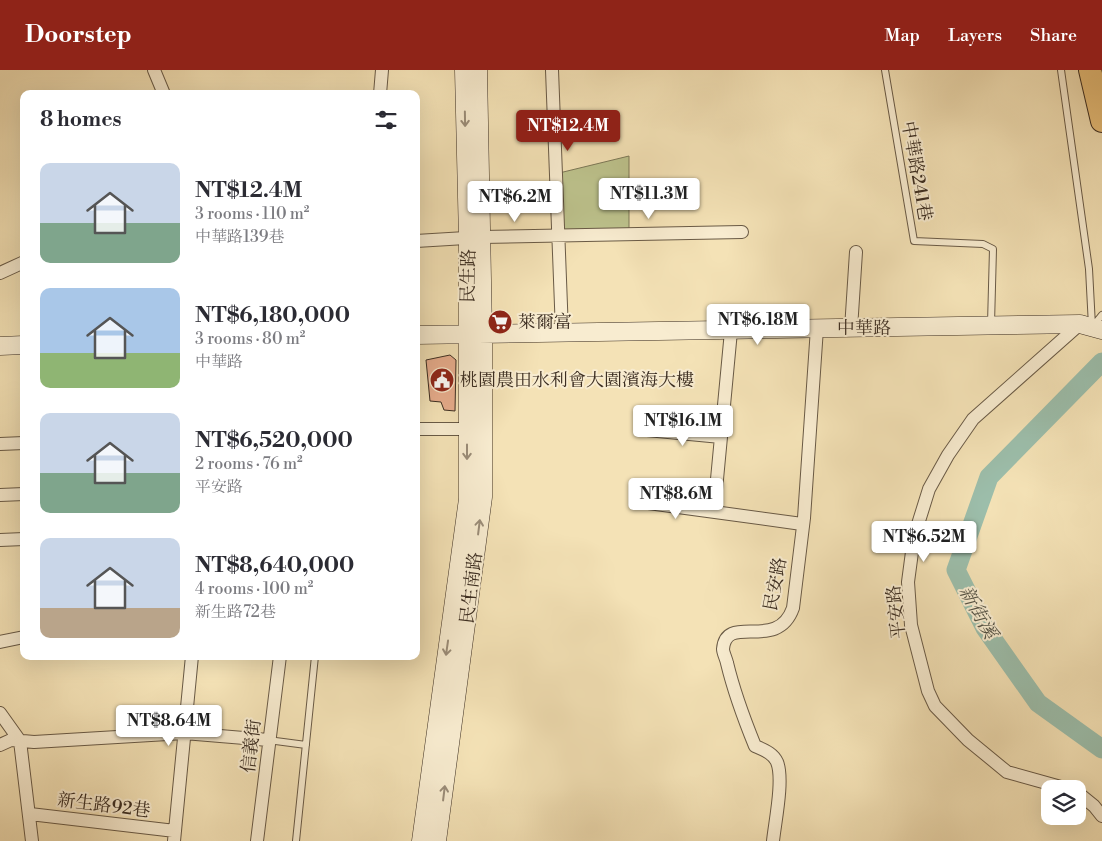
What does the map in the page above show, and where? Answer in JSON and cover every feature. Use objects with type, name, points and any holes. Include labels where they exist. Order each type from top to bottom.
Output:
[{"type":"highway","points":[[1090,70],[1102,120]]},
{"type":"main road","name":"民生路","points":[[464,70],[475,238]]},
{"type":"main road","name":"民生路","points":[[475,333],[478,70]]},
{"type":"main road","name":"中華路","points":[[420,335],[1094,324]]},
{"type":"main road","name":"民生南路","points":[[421,841],[468,499],[475,429],[475,333]]},
{"type":"main road","points":[[0,346],[20,345]]},
{"type":"main road","name":"民生南路","points":[[438,841],[483,497],[475,429]]},
{"type":"street","points":[[154,70],[162,90]]},
{"type":"street","points":[[380,90],[382,70]]},
{"type":"street","points":[[552,70],[562,332]]},
{"type":"street","points":[[420,241],[742,232]]},
{"type":"street","points":[[851,328],[856,252]]},
{"type":"street","points":[[0,272],[20,264]]},
{"type":"street","name":"平安路","points":[[1041,781],[1007,772],[968,740],[935,706],[928,691],[911,625],[908,582],[914,537],[929,489],[948,454],[972,420],[1094,324]]},
{"type":"street","name":"民安路","points":[[773,841],[779,777],[777,763],[771,754],[755,746],[734,693],[722,651],[725,640],[732,633],[769,631],[781,627],[788,620],[793,608],[818,328]]},
{"type":"street","points":[[714,511],[731,331]]},
{"type":"street","points":[[420,429],[475,429]]},
{"type":"street","points":[[647,430],[721,437]]},
{"type":"street","points":[[0,444],[20,443]]},
{"type":"street","points":[[0,495],[20,494]]},
{"type":"street","points":[[641,502],[802,524]]},
{"type":"street","points":[[0,540],[20,538]]},
{"type":"street","points":[[0,642],[20,638]]},
{"type":"street","points":[[174,836],[192,660]]},
{"type":"street","name":"信義街","points":[[257,841],[268,740],[279,660]]},
{"type":"street","points":[[0,713],[20,741],[32,841]]},
{"type":"street","points":[[0,745],[12,740],[34,742],[184,733],[268,740]]},
{"type":"street","points":[[1086,800],[1102,816]]},
{"type":"street","name":"新生路92巷","points":[[30,814],[174,836]]},
{"type":"lane","name":"中華路241巷","points":[[885,70],[914,241],[983,244],[993,250],[991,325]]},
{"type":"lane","points":[[1061,70],[1089,269],[1094,324]]},
{"type":"lane","points":[[296,841],[315,660]]},
{"type":"lane","points":[[268,740],[306,745]]},
{"type":"green space","points":[[629,156],[629,234],[557,235],[555,174]]},
{"type":"building","name":"桃園農田水利會大園濱海大樓","points":[[450,355],[456,360],[455,411],[444,410],[441,402],[430,401],[426,360]]},
{"type":"waterway","name":"新街溪","points":[[1102,362],[989,477],[956,570],[985,628],[1038,703],[1102,749]]},
{"type":"place","name":"萊爾富","points":[[500,322]]},
{"type":"place","name":"桃園農田水利會大園濱海大樓","points":[[442,380]]}]
